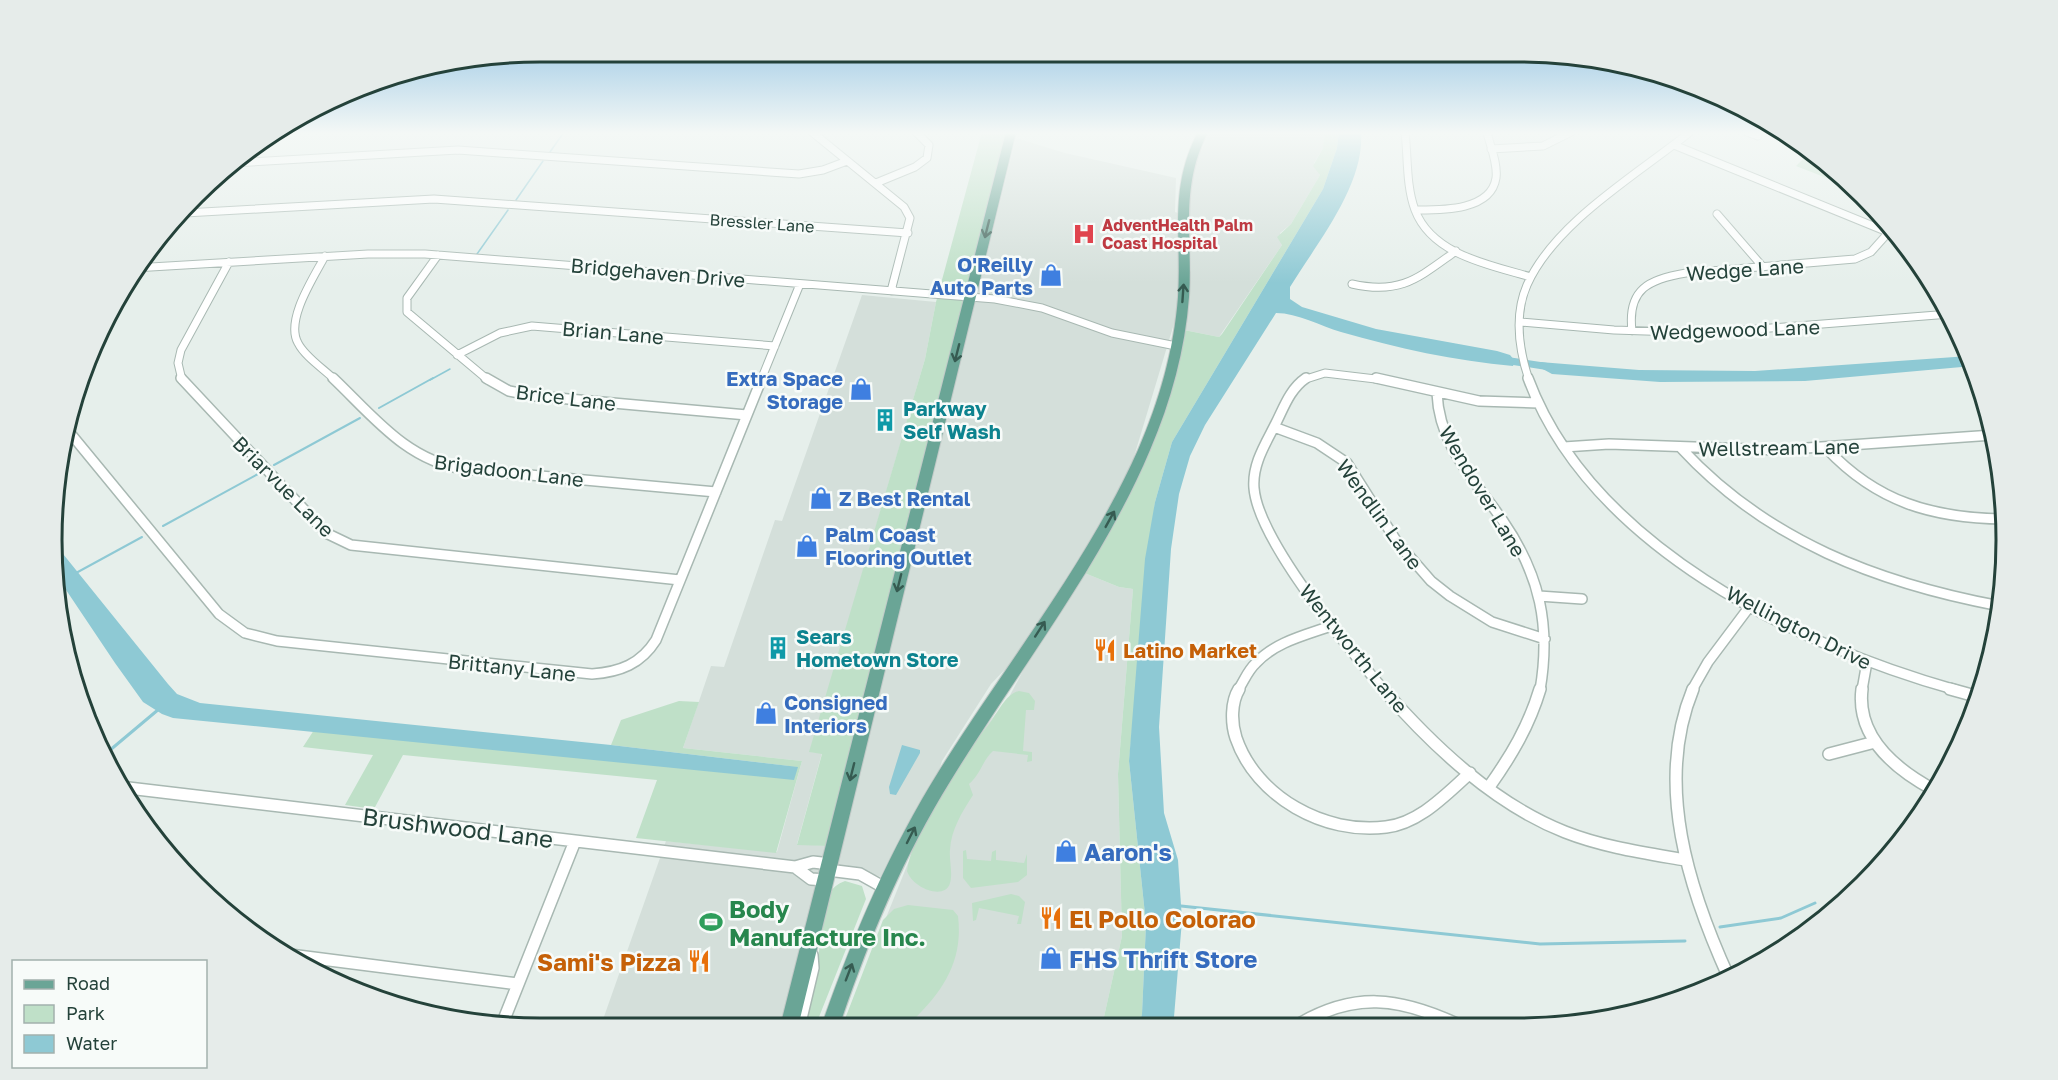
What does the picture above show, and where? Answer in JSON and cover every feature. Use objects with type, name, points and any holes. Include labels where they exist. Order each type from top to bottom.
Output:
[{"type":"main road","points":[[791,1018],[999,182]]},
{"type":"main road","points":[[833,1018],[856,956],[885,888],[944,777],[1090,552],[1121,499],[1157,418],[1176,346],[1184,283],[1184,182]]},
{"type":"street","points":[[1412,182],[1416,210],[1428,231],[1456,251],[1531,277]]},
{"type":"street","points":[[1416,210],[1463,207],[1487,195],[1495,182]]},
{"type":"street","name":"Wellington Drive","points":[[1628,182],[1564,234],[1542,258],[1531,277],[1523,300],[1520,322],[1521,350],[1527,374],[1538,403],[1564,447],[1599,490],[1647,535],[1691,568],[1749,606],[1867,662],[1919,681],[1971,695]]},
{"type":"street","points":[[1766,182],[1882,229]]},
{"type":"street","points":[[876,183],[906,210],[911,220],[891,291]]},
{"type":"street","name":"Bressler Lane","points":[[192,213],[434,199],[908,233]]},
{"type":"street","points":[[1718,214],[1763,267]]},
{"type":"street","name":"Wedge Lane","points":[[1632,331],[1629,315],[1631,303],[1639,291],[1652,282],[1675,274],[1859,258],[1871,252],[1886,234]]},
{"type":"street","points":[[1352,284],[1377,291],[1399,289],[1456,251]]},
{"type":"street","name":"Bridgehaven Drive","points":[[147,267],[383,253],[438,255],[971,296],[1034,306],[1113,333],[1176,346]]},
{"type":"street","name":"Brice Lane","points":[[438,255],[408,295],[406,309],[410,316],[488,380],[519,394],[747,415]]},
{"type":"street","name":"Brigadoon Lane","points":[[325,256],[297,318],[295,334],[298,344],[369,413],[420,457],[438,464],[463,469],[716,492]]},
{"type":"street","name":"Briarvue Lane","points":[[229,262],[181,350],[178,363],[181,379],[326,533],[344,543],[365,548],[680,580]]},
{"type":"street","name":"Brittany Lane","points":[[73,437],[219,614],[239,630],[258,638],[570,673],[605,674],[630,666],[649,650],[659,634],[800,284]]},
{"type":"street","name":"Wedgewood Lane","points":[[1520,322],[1632,331],[1740,332],[1940,316]]},
{"type":"street","name":"Brian Lane","points":[[457,355],[500,333],[536,326],[775,346]]},
{"type":"street","name":"Wentworth Lane","points":[[1538,403],[1487,402],[1347,372],[1321,373],[1305,378],[1296,386],[1256,467],[1254,481],[1257,504],[1289,564],[1331,626],[1413,719],[1470,773],[1528,814],[1565,833],[1614,848],[1685,860]]},
{"type":"street","name":"Wendover Lane","points":[[1437,393],[1438,416],[1448,440],[1516,541],[1539,596],[1545,639],[1543,674],[1530,724],[1509,761],[1489,787]]},
{"type":"street","name":"Wendlin Lane","points":[[1274,427],[1317,442],[1345,461],[1412,560],[1446,596],[1487,621],[1545,639]]},
{"type":"street","name":"Wellstream Lane","points":[[1564,447],[1617,443],[1681,448],[1827,448],[1984,436]]},
{"type":"street","points":[[1681,448],[1701,471],[1737,500],[1781,529],[1832,556],[1920,589],[1992,604]]},
{"type":"street","points":[[1827,448],[1851,476],[1892,499],[1948,514],[1995,518]]},
{"type":"street","points":[[1539,596],[1582,598]]},
{"type":"street","points":[[1725,971],[1704,922],[1685,860],[1677,795],[1678,758],[1689,698],[1708,662],[1749,606]]},
{"type":"street","points":[[1331,626],[1266,654],[1253,665],[1240,685],[1234,703],[1235,732],[1242,754],[1261,782],[1284,802],[1316,820],[1339,826],[1371,829],[1393,825],[1423,813],[1470,773]]},
{"type":"street","points":[[1867,662],[1861,711],[1875,742],[1900,768],[1928,786]]},
{"type":"street","points":[[1829,754],[1875,742]]},
{"type":"street","name":"Brushwood Lane","points":[[132,788],[795,867],[813,862],[828,871],[860,874],[885,888]]},
{"type":"street","points":[[505,1017],[575,841]]},
{"type":"street","name":"Brushwood Lane","points":[[795,867],[811,879],[828,871]]},
{"type":"street","points":[[800,1018],[813,968],[812,938]]},
{"type":"street","points":[[307,957],[518,984]]},
{"type":"street","points":[[1311,1018],[1333,1006],[1366,999],[1418,1006],[1444,1018]]},
{"type":"shaded area","points":[[1005,182],[1176,182],[1175,212],[1178,213],[1179,276],[1176,317],[1133,460],[1093,536],[1013,661],[991,684],[942,761],[936,780],[884,878],[861,870],[835,866]]},
{"type":"shaded area","points":[[1190,182],[1316,182],[1291,224],[1280,233],[1282,245],[1219,337],[1184,330],[1187,280],[1191,270]]},
{"type":"shaded area","points":[[862,295],[936,302],[925,359],[810,752],[822,753],[797,844],[828,846],[783,1018],[604,1018],[666,841],[777,852],[802,761],[683,748],[711,666],[724,667],[775,520],[782,521]]},
{"type":"shaded area","points":[[1082,572],[1119,587],[1133,589],[1118,774],[1122,936],[1104,1018],[846,1018],[927,816],[983,730],[1009,697],[1041,637]]},
{"type":"green space","points":[[968,182],[995,182],[828,846],[797,845],[822,754],[809,752],[925,359],[936,302]]},
{"type":"green space","points":[[1316,182],[1325,182],[1172,442],[1155,502],[1129,761],[1146,924],[1142,1014],[1141,1018],[1104,1018],[1122,936],[1118,774],[1133,589],[1119,587],[1082,572],[1117,515],[1184,330],[1219,337],[1282,245],[1277,237],[1291,224]]},
{"type":"green space","points":[[1019,691],[1029,693],[1035,701],[1034,710],[1026,710],[1023,751],[1032,752],[1032,761],[1027,762],[1028,755],[993,751],[989,755],[969,784],[973,795],[952,835],[950,883],[947,888],[936,892],[921,887],[915,883],[907,871],[919,833],[929,813],[952,775],[1002,704]]},
{"type":"green space","points":[[679,701],[699,702],[683,748],[802,761],[776,853],[636,838],[657,780],[403,755],[374,809],[345,805],[373,755],[303,747],[314,730],[797,767],[611,745],[621,720]]},
{"type":"green space","points":[[966,850],[967,859],[991,861],[992,852],[996,850],[996,860],[1024,863],[1027,854],[1027,875],[1018,882],[971,888],[963,878],[963,851]]},
{"type":"green space","points":[[845,881],[862,886],[866,899],[819,1018],[804,1018],[818,959],[822,915],[829,894],[835,886]]},
{"type":"green space","points":[[1011,894],[1019,896],[1025,902],[1021,924],[1017,924],[1019,916],[979,908],[976,920],[973,921],[972,903]]},
{"type":"green space","points":[[908,905],[953,910],[958,916],[957,950],[947,978],[939,991],[915,1018],[845,1018],[883,920],[894,909]]},
{"type":"water","points":[[1325,182],[1351,182],[1337,213],[1290,287],[1290,299],[1302,307],[1376,329],[1497,351],[1510,355],[1515,361],[1513,366],[1426,353],[1341,332],[1292,315],[1276,313],[1205,425],[1190,456],[1179,494],[1171,549],[1159,727],[1164,813],[1178,860],[1182,920],[1174,1017],[1141,1018],[1146,924],[1129,761],[1145,559],[1155,502],[1172,442]]},
{"type":"water","points":[[1960,357],[1964,367],[1805,381],[1660,382],[1552,374],[1539,367],[1540,362],[1639,370],[1755,371]]},
{"type":"water","points":[[62,553],[177,694],[200,703],[611,745],[798,767],[794,780],[173,718],[143,702],[65,588]]},
{"type":"water","points":[[902,745],[920,750],[920,753],[896,795],[890,794],[889,787]]},
{"type":"waterway","points":[[516,200],[528,182]]},
{"type":"waterway","points":[[477,254],[508,210]]},
{"type":"waterway","points":[[1504,360],[1550,367]]},
{"type":"waterway","points":[[430,380],[450,369]]},
{"type":"waterway","points":[[379,408],[433,378]]},
{"type":"waterway","points":[[274,465],[360,418]]},
{"type":"waterway","points":[[163,526],[258,474]]},
{"type":"waterway","points":[[76,573],[142,537]]},
{"type":"waterway","points":[[110,750],[159,709]]},
{"type":"waterway","points":[[1720,927],[1781,918],[1815,903]]},
{"type":"waterway","points":[[1181,906],[1540,944],[1685,941]]},
{"type":"place","name":"AdventHealth Palm Coast Hospital","points":[[1084,234]]},
{"type":"place","name":"O'Reilly Auto Parts","points":[[1051,275]]},
{"type":"place","name":"Extra Space Storage","points":[[861,389]]},
{"type":"place","name":"Parkway Self Wash","points":[[885,420]]},
{"type":"place","name":"Z Best Rental","points":[[821,498]]},
{"type":"place","name":"Palm Coast Flooring Outlet","points":[[807,546]]},
{"type":"place","name":"Sears Hometown Store","points":[[778,648]]},
{"type":"place","name":"Latino Market","points":[[1105,650]]},
{"type":"place","name":"Consigned Interiors","points":[[766,713]]},
{"type":"place","name":"Aaron's","points":[[1066,851]]},
{"type":"place","name":"El Pollo Colorao","points":[[1051,918]]},
{"type":"place","name":"Body Manufacture Inc.","points":[[711,922]]},
{"type":"place","name":"FHS Thrift Store","points":[[1051,958]]},
{"type":"place","name":"Sami's Pizza","points":[[699,961]]}]
